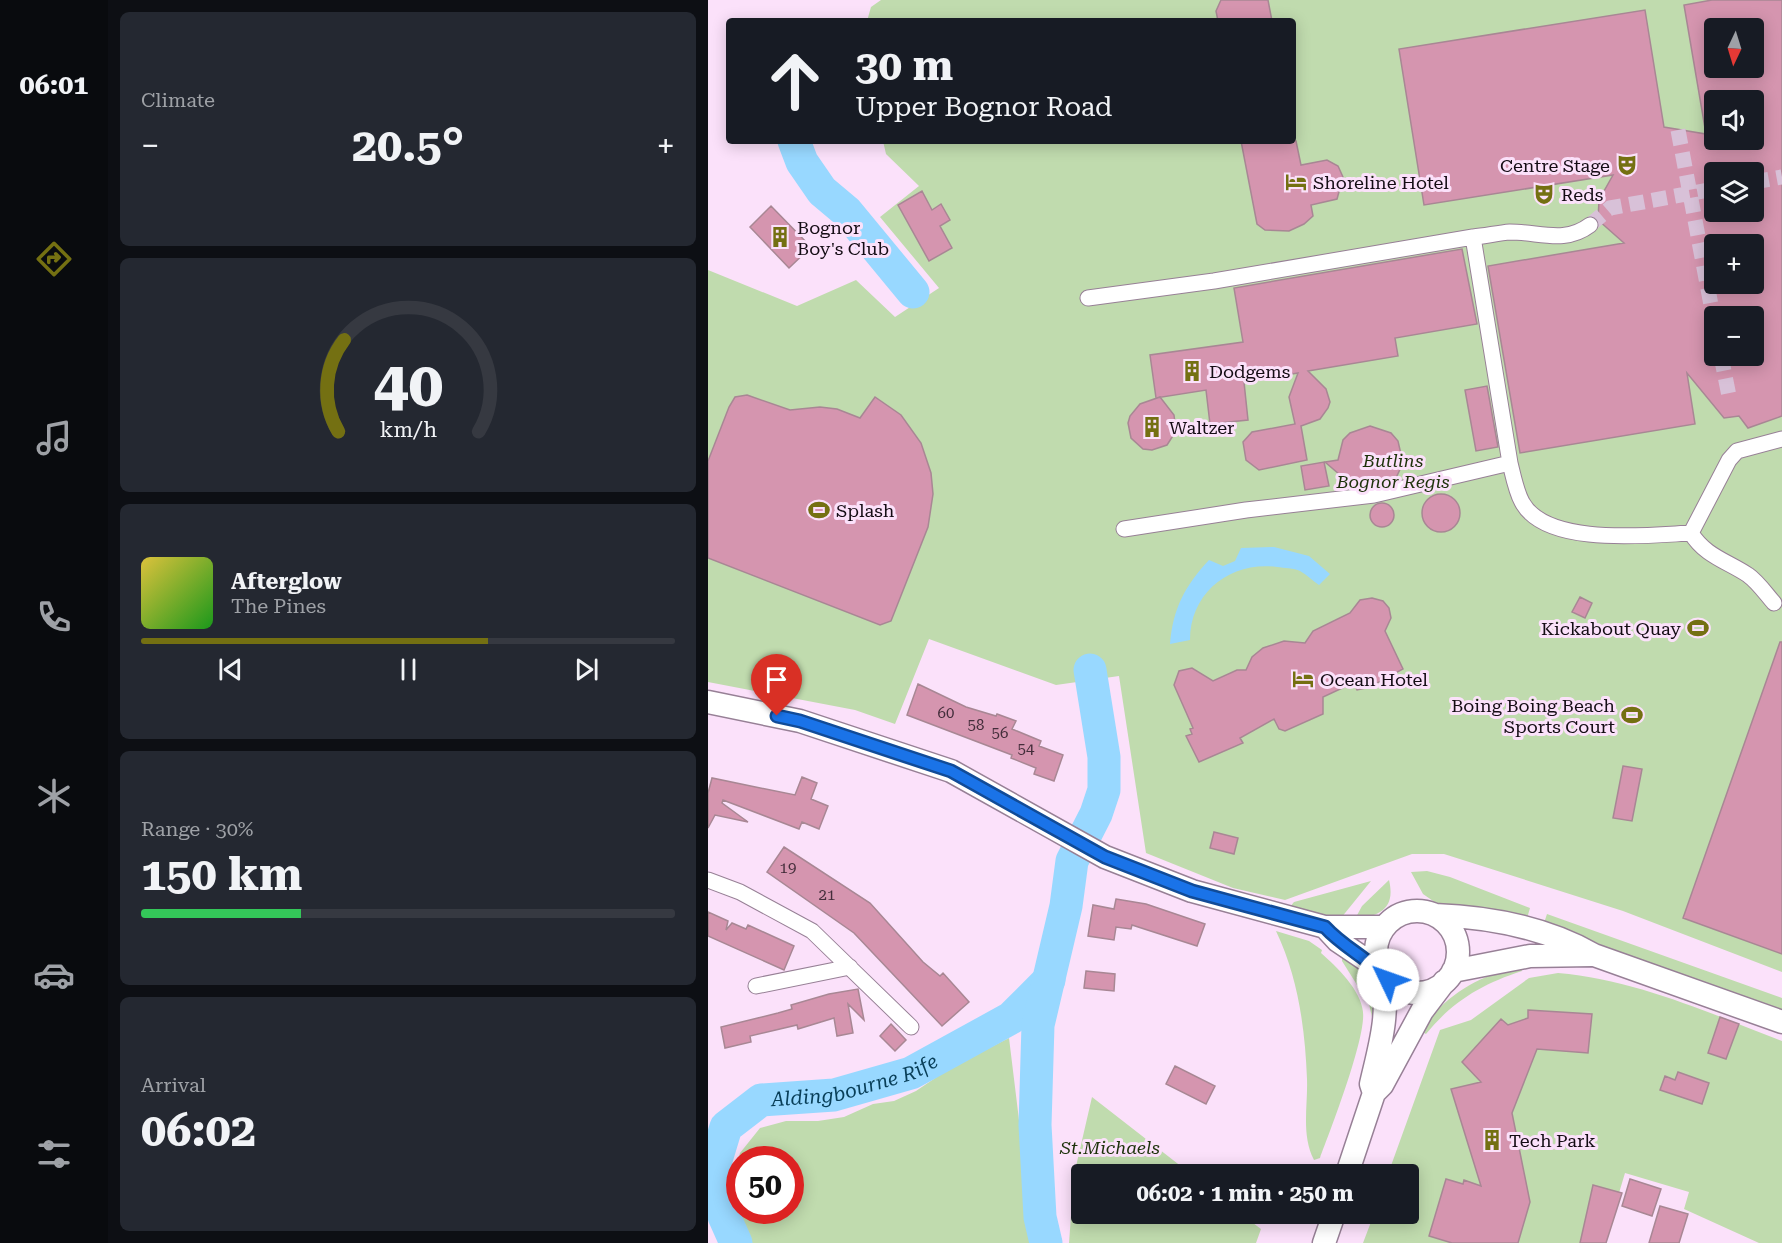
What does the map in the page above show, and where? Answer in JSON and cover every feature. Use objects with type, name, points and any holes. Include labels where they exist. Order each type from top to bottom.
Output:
[{"type":"main road","points":[[708,702],[800,721],[951,771],[1105,857],[1192,891],[1325,927],[1384,927]]},
{"type":"main road","points":[[1374,1093],[1371,1084],[1385,1024],[1387,1000],[1376,949],[1384,927],[1398,916],[1411,911],[1435,915],[1479,916],[1568,940],[1594,955],[1782,1022]]},
{"type":"main road","points":[[1350,1164],[1374,1093],[1382,1085],[1422,1011],[1449,976],[1458,955],[1457,943],[1452,931],[1435,915]]},
{"type":"main road","points":[[1325,927],[1338,941],[1381,971],[1396,987],[1413,992],[1432,989],[1449,976],[1530,956],[1594,955]]},
{"type":"main road","points":[[1324,1243],[1331,1224]]},
{"type":"street","points":[[1088,298],[1214,281],[1508,232],[1541,233],[1558,238],[1579,233],[1590,225]]},
{"type":"street","points":[[1473,237],[1510,463],[1522,503],[1535,517],[1558,530],[1626,536],[1691,533]]},
{"type":"street","points":[[1691,533],[1729,460],[1737,451],[1782,439]]},
{"type":"street","points":[[1124,529],[1246,510],[1374,495],[1510,463]]},
{"type":"street","points":[[1691,533],[1708,553],[1750,576],[1774,603]]},
{"type":"street","points":[[708,880],[740,892],[812,931],[911,1027]]},
{"type":"street","points":[[756,986],[850,967]]},
{"type":"green space","name":"Butlins Bognor Regis","points":[[881,0],[1782,0],[1782,972],[1623,911],[1444,854],[1412,854],[1285,900],[1233,888],[1146,853],[1119,676],[1056,685],[929,639],[895,724],[855,710],[708,682],[708,270],[797,306],[856,280],[895,317],[939,288],[880,217],[919,186],[886,154],[884,144],[1296,144],[1296,18],[868,18],[871,7]]},
{"type":"green space","points":[[1427,871],[1450,877],[1530,908],[1526,922],[1436,903],[1423,894],[1411,872]]},
{"type":"green space","points":[[1389,880],[1390,898],[1384,909],[1371,916],[1355,919],[1362,906]]},
{"type":"green space","points":[[1371,881],[1341,918],[1289,908],[1294,902]]},
{"type":"green space","points":[[1547,914],[1782,998],[1782,1012],[1543,926]]},
{"type":"green space","points":[[1276,931],[1309,941],[1322,950],[1321,953],[1353,987],[1363,1012],[1359,1042],[1347,1084],[1320,1158],[1314,1160],[1306,1131],[1306,1060],[1299,1003],[1290,966]]},
{"type":"green space","points":[[1342,954],[1368,981],[1374,996],[1375,1017],[1372,1017],[1369,1004],[1342,961]]},
{"type":"green space","points":[[1520,966],[1522,971],[1469,995],[1447,1012],[1426,1034],[1419,1030],[1441,1006],[1464,989],[1489,976]]},
{"type":"green space","points":[[1558,973],[1616,983],[1672,999],[1782,1041],[1782,1243],[1759,1243],[1684,1209],[1689,1192],[1625,1173],[1619,1193],[1593,1185],[1580,1243],[1363,1243],[1370,1224],[1419,1224],[1419,1164],[1392,1164],[1440,1030],[1471,1020],[1529,978]]},
{"type":"green space","points":[[1009,1038],[1034,1243],[746,1243],[741,1224],[804,1224],[804,1146],[746,1146],[760,1128],[786,1121],[818,1121],[844,1117],[873,1104],[894,1101],[916,1091],[953,1066]]},
{"type":"green space","name":"St.Michaels","points":[[1092,1097],[1178,1164],[1077,1164]]},
{"type":"green space","name":"St.Michaels","points":[[1071,1216],[1071,1224],[1254,1224],[1261,1229],[1256,1243],[1069,1243]]},
{"type":"water","points":[[1274,547],[1309,556],[1330,574],[1319,585],[1300,571],[1289,568],[1260,566],[1229,575],[1205,594],[1192,623],[1190,640],[1170,644],[1177,608],[1193,579],[1209,560],[1223,566],[1235,561],[1241,548]]},
{"type":"building","points":[[1221,0],[1268,0],[1271,18],[1217,18],[1216,11]]},
{"type":"building","points":[[1712,0],[1782,0],[1782,416],[1748,428],[1739,416],[1724,418],[1687,373],[1695,424],[1520,453],[1488,266],[1624,243],[1598,220],[1599,200],[1613,175],[1424,205],[1399,49],[1645,10],[1664,127],[1704,134],[1704,150],[1764,150],[1764,90],[1704,90],[1704,122],[1684,5]]},
{"type":"building","name":"Shoreline Hotel","points":[[1296,141],[1301,165],[1327,160],[1338,166],[1343,177],[1337,199],[1311,205],[1313,216],[1304,224],[1289,231],[1265,230],[1257,224],[1242,144],[1296,144]]},
{"type":"building","points":[[922,191],[932,210],[941,204],[950,220],[940,226],[952,248],[929,261],[898,205]]},
{"type":"building","name":"Bognor Boy's Club","points":[[771,206],[811,247],[789,268],[750,227]]},
{"type":"building","points":[[1462,249],[1477,324],[1395,338],[1398,356],[1308,371],[1326,389],[1330,402],[1320,419],[1301,426],[1307,460],[1259,470],[1246,460],[1243,442],[1252,432],[1295,424],[1289,397],[1298,373],[1244,382],[1248,420],[1210,424],[1206,390],[1156,398],[1150,355],[1243,342],[1234,288]]},
{"type":"building","points":[[1487,386],[1498,447],[1476,451],[1465,390]]},
{"type":"building","name":"Splash","points":[[747,395],[790,410],[820,407],[837,409],[860,418],[875,397],[901,415],[921,443],[931,473],[933,494],[928,527],[891,621],[880,625],[708,558],[708,461],[729,407],[735,397]]},
{"type":"building","name":"Waltzer","points":[[1160,397],[1174,415],[1176,431],[1167,445],[1152,450],[1143,449],[1131,438],[1128,423],[1130,416],[1140,404]]},
{"type":"building","points":[[1370,426],[1391,433],[1398,441],[1403,463],[1395,480],[1354,487],[1325,462],[1338,460],[1343,440],[1350,433]]},
{"type":"building","points":[[1324,462],[1329,486],[1305,490],[1301,466]]},
{"type":"building","points":[[1441,494],[1454,500],[1460,513],[1454,526],[1441,532],[1428,526],[1422,513],[1428,500]]},
{"type":"building","points":[[1382,503],[1387,504],[1393,510],[1393,520],[1387,526],[1382,527],[1377,526],[1371,520],[1370,515],[1371,510],[1377,504]]},
{"type":"building","points":[[1580,597],[1592,603],[1585,618],[1572,612]]},
{"type":"building","name":"Ocean Hotel","points":[[1372,598],[1383,601],[1389,608],[1391,618],[1385,631],[1403,669],[1370,687],[1357,690],[1353,683],[1323,697],[1323,714],[1285,731],[1279,729],[1274,719],[1240,738],[1243,743],[1199,762],[1186,736],[1192,734],[1190,729],[1193,728],[1174,685],[1179,671],[1192,668],[1213,681],[1237,670],[1246,670],[1252,657],[1263,648],[1284,641],[1305,643],[1313,631],[1350,613],[1360,600]]},
{"type":"building","points":[[1780,642],[1782,642],[1782,954],[1683,918]]},
{"type":"building","points":[[918,684],[966,707],[1016,721],[1012,729],[1041,741],[1039,746],[1063,755],[1054,781],[1034,774],[1036,768],[1011,758],[1012,755],[907,715]]},
{"type":"building","points":[[1623,766],[1642,769],[1632,821],[1613,818]]},
{"type":"building","points":[[802,777],[817,783],[811,799],[828,806],[819,829],[802,822],[799,829],[723,800],[722,803],[748,822],[715,815],[708,828],[708,793],[712,778],[795,795]]},
{"type":"building","points":[[1214,832],[1238,838],[1234,854],[1210,848]]},
{"type":"building","points":[[784,847],[870,903],[923,962],[940,976],[943,973],[969,1002],[942,1026],[854,933],[767,872]]},
{"type":"building","points":[[1116,899],[1146,904],[1205,924],[1197,946],[1132,925],[1131,929],[1116,927],[1114,940],[1088,936],[1093,905],[1114,909]]},
{"type":"building","points":[[708,912],[728,921],[726,930],[732,923],[746,929],[748,925],[794,946],[784,970],[708,936]]},
{"type":"building","points":[[1086,971],[1115,974],[1114,991],[1084,988]]},
{"type":"building","points":[[858,989],[864,1020],[848,1004],[853,1033],[837,1036],[834,1018],[798,1029],[797,1025],[750,1036],[751,1042],[725,1048],[721,1027],[792,1009],[791,1005],[829,994]]},
{"type":"building","name":"Tech Park","points":[[1528,1010],[1592,1014],[1588,1053],[1537,1049],[1512,1113],[1530,1202],[1518,1243],[1452,1243],[1429,1236],[1446,1179],[1463,1184],[1464,1180],[1481,1186],[1451,1089],[1481,1082],[1462,1062],[1501,1019],[1508,1025],[1528,1018]]},
{"type":"building","points":[[1720,1017],[1739,1024],[1726,1059],[1708,1053]]},
{"type":"building","points":[[891,1024],[906,1040],[895,1051],[880,1036]]},
{"type":"building","points":[[1175,1066],[1215,1086],[1206,1104],[1166,1084]]},
{"type":"building","points":[[1678,1072],[1709,1083],[1702,1104],[1660,1090],[1665,1076],[1675,1080]]},
{"type":"building","points":[[1630,1179],[1661,1189],[1652,1216],[1622,1206]]},
{"type":"building","points":[[1593,1185],[1622,1193],[1606,1243],[1580,1243]]},
{"type":"building","points":[[1660,1206],[1688,1214],[1679,1243],[1649,1243]]},
{"type":"waterway","name":"Aldingbourne Rife","points":[[795,144],[802,162],[822,191],[847,212],[913,292]]},
{"type":"waterway","name":"Aldingbourne Rife","points":[[1046,1243],[1040,1217],[1035,1125],[1038,1025],[1066,906],[1072,861],[1096,814],[1104,790],[1104,757],[1090,670]]},
{"type":"waterway","name":"Aldingbourne Rife","points":[[736,1243],[724,1216],[713,1170],[726,1127],[761,1100],[834,1095],[911,1073],[1011,1018],[1049,980]]},
{"type":"tunnel","points":[[1678,130],[1711,306]]},
{"type":"tunnel","points":[[1764,180],[1782,177]]},
{"type":"tunnel","points":[[1590,225],[1610,208],[1704,191]]},
{"type":"tunnel","points":[[1723,366],[1729,396]]},
{"type":"place","name":"Centre Stage","points":[[1627,165]]},
{"type":"place","name":"Shoreline Hotel","points":[[1296,182]]},
{"type":"place","name":"Reds","points":[[1544,194]]},
{"type":"place","name":"Bognor Boy's Club","points":[[780,237]]},
{"type":"place","name":"Dodgems","points":[[1192,371]]},
{"type":"place","name":"Waltzer","points":[[1152,427]]},
{"type":"place","name":"Splash","points":[[819,510]]},
{"type":"place","name":"Kickabout Quay","points":[[1698,628]]},
{"type":"place","name":"Ocean Hotel","points":[[1303,679]]},
{"type":"place","name":"Boing Boing Beach Sports Court","points":[[1632,715]]},
{"type":"place","name":"Tech Park","points":[[1492,1140]]},
{"type":"route","points":[[777,716],[800,721],[951,771],[1105,857],[1192,891],[1325,927],[1338,941],[1381,970],[1388,980]]}]
